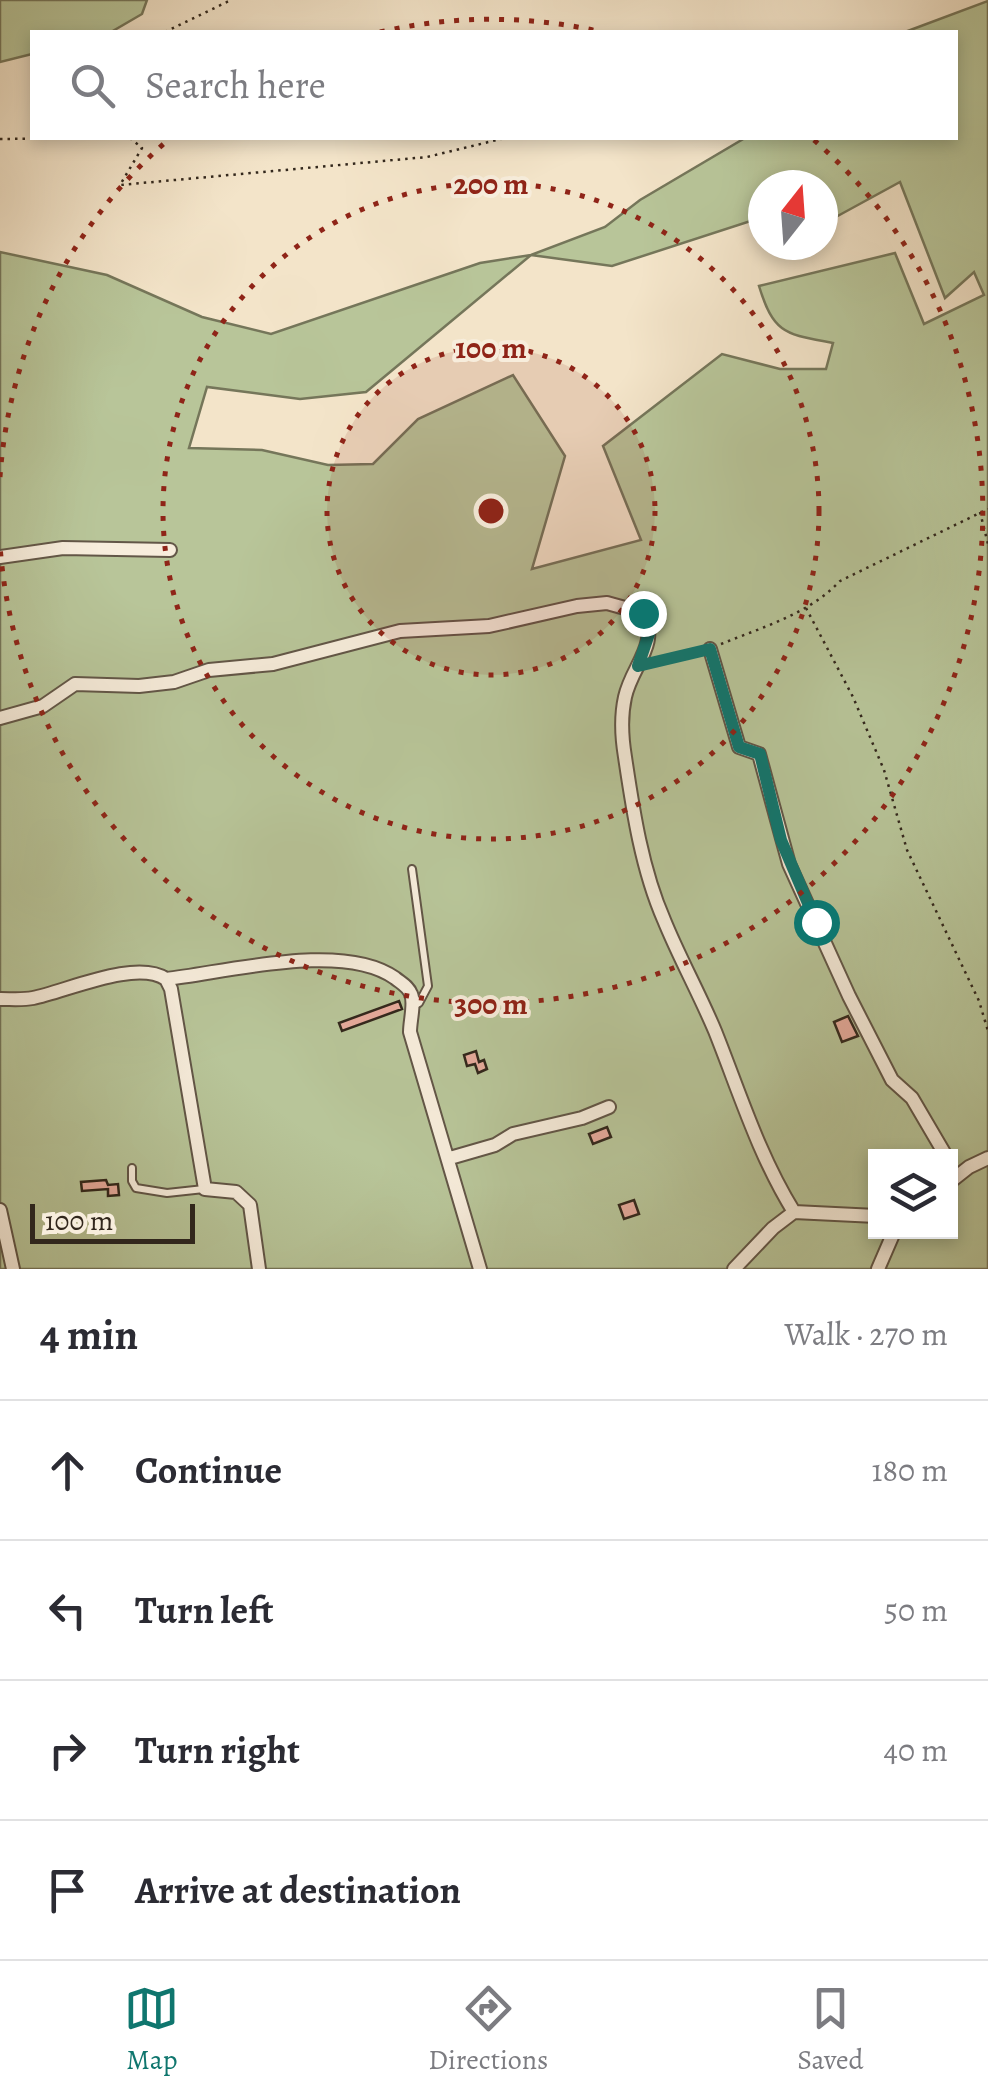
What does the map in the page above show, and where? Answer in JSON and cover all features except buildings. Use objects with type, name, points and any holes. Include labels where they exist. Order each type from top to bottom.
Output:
[{"type":"street","points":[[0,557],[63,548],[170,550]]},
{"type":"street","points":[[0,718],[43,706],[75,684],[139,686],[174,682],[208,670],[273,664],[400,631],[489,626],[607,603],[643,613],[651,628],[625,696],[624,754],[649,876],[662,917],[712,1026],[762,1151],[794,1212]]},
{"type":"street","points":[[710,649],[739,747],[760,754],[789,864],[854,1008],[892,1080],[912,1098],[942,1149]]},
{"type":"street","points":[[0,985],[0,999],[28,999],[73,984],[149,971],[166,979],[345,959],[381,968],[407,988],[413,998],[410,1032],[480,1269]]},
{"type":"street","points":[[166,979],[171,989],[205,1189],[236,1192],[250,1205],[259,1269]]},
{"type":"street","points":[[450,1158],[496,1145],[513,1134],[582,1118],[608,1107]]},
{"type":"street","points":[[958,1173],[988,1158]]},
{"type":"street","points":[[0,1210],[13,1269]]},
{"type":"street","points":[[734,1269],[794,1212],[868,1216]]},
{"type":"street","points":[[878,1269],[891,1239]]},
{"type":"lane","points":[[410,1008],[419,1003],[428,986],[412,868]]},
{"type":"lane","points":[[132,1168],[136,1188],[167,1193],[205,1189]]},
{"type":"path","points":[[169,30],[231,0]]},
{"type":"path","points":[[0,140],[30,139]]},
{"type":"path","points":[[132,140],[142,148]]},
{"type":"path","points":[[144,140],[120,184],[427,156],[496,140]]},
{"type":"path","points":[[638,666],[710,649],[806,608],[823,599],[840,581],[988,509]]},
{"type":"path","points":[[980,512],[988,544]]},
{"type":"path","points":[[806,608],[853,697],[884,770],[907,850],[978,1000],[988,1031]]},
{"type":"green space","points":[[0,0],[147,0],[142,14],[114,30],[30,30],[30,54],[0,62]]},
{"type":"green space","points":[[988,1],[988,1269],[0,1269],[0,252],[107,275],[202,317],[271,334],[480,263],[531,255],[605,227],[640,200],[742,140],[958,140],[958,30],[910,30]],"holes":[[[748,170],[838,170],[838,216],[900,182],[945,298],[974,272],[984,295],[924,324],[895,253],[759,286],[770,314],[784,329],[833,343],[826,369],[780,369],[722,354],[603,446],[641,540],[532,569],[565,456],[513,375],[418,419],[373,464],[328,465],[262,450],[189,448],[207,387],[300,399],[366,392],[531,255],[612,266],[748,222]]]},
{"type":"route","points":[[643,613],[651,628],[650,639],[638,666],[710,649],[739,747],[760,754],[789,864],[816,922]]}]
